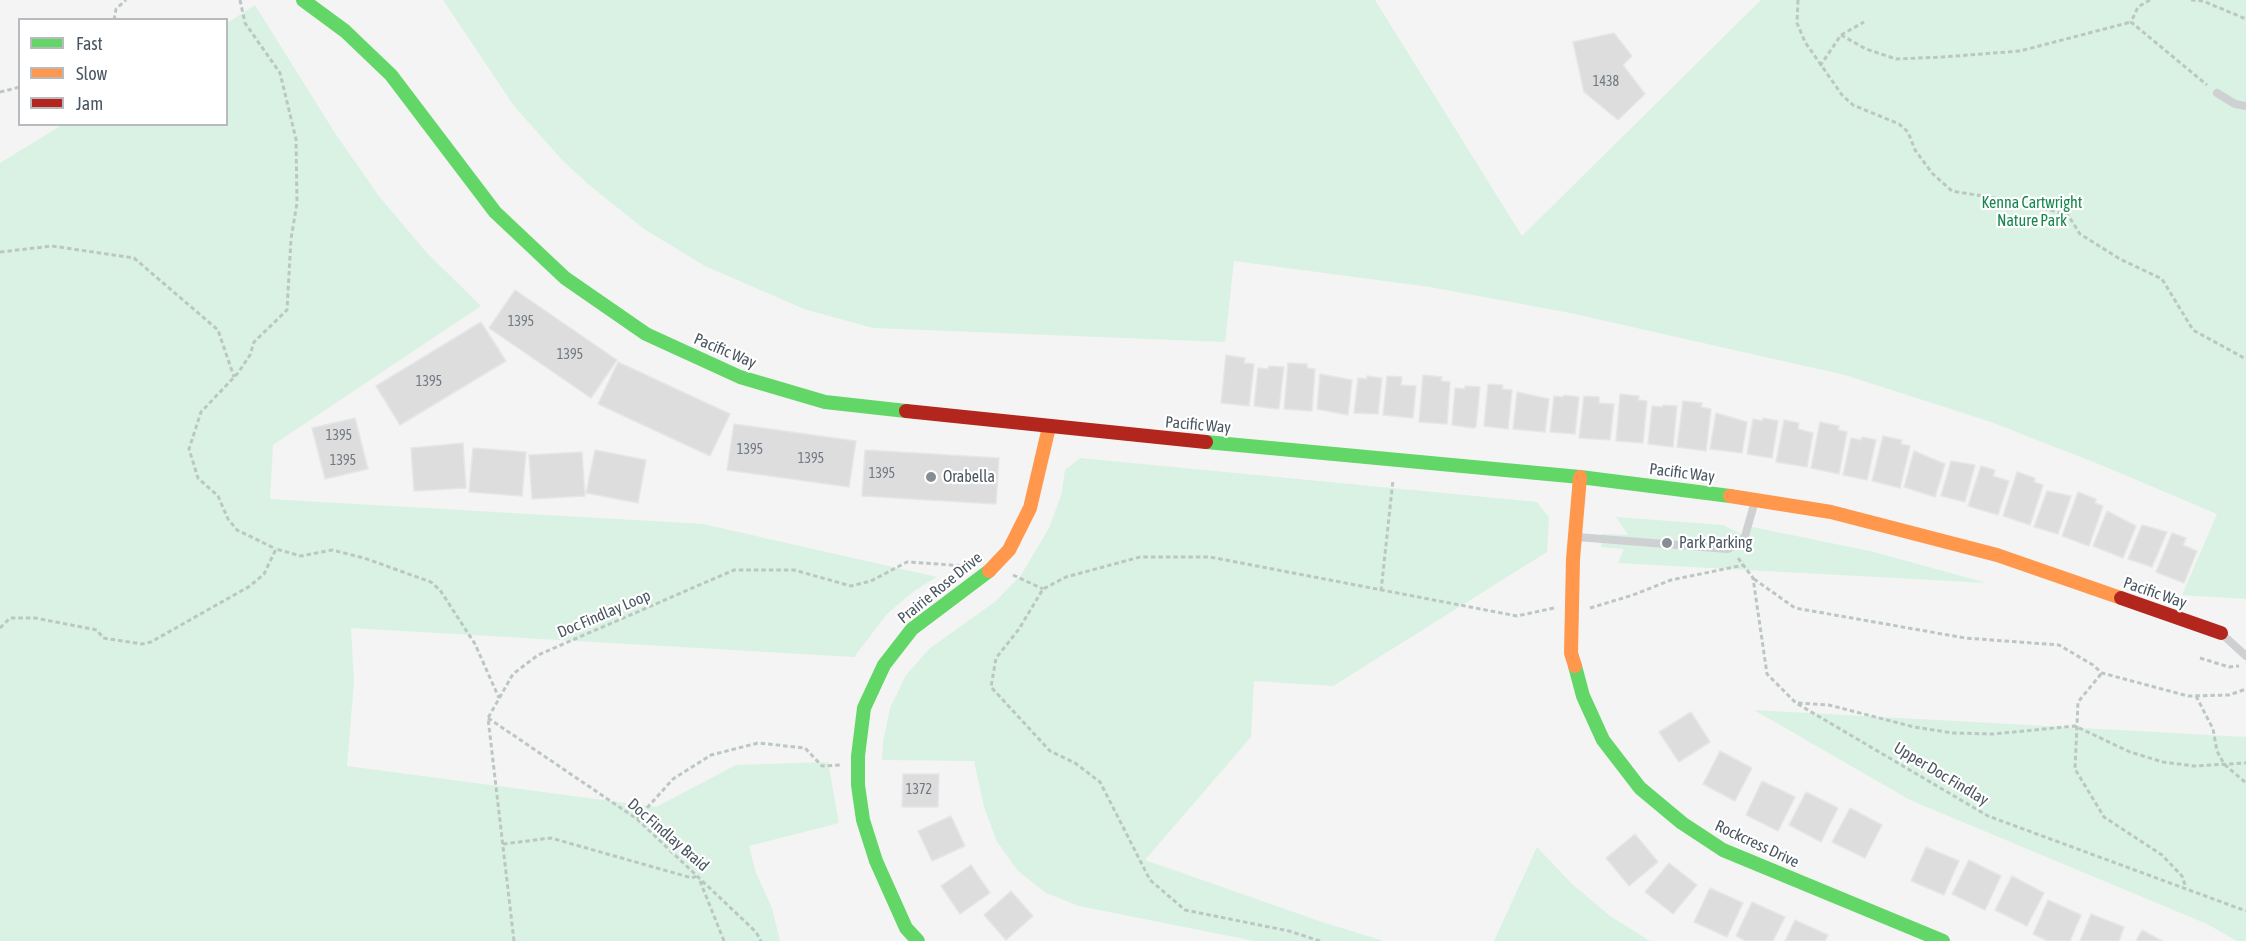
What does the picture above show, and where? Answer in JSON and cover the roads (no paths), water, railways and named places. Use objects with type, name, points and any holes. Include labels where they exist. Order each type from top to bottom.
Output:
[{"type":"street","name":"Pacific Way","points":[[303,0],[345,32],[391,75],[495,212],[565,278],[646,334],[740,377],[825,402],[1049,427],[1580,477],[1755,499],[1831,512],[1997,555],[2221,633]]},
{"type":"street","name":"Prairie Rose Drive","points":[[918,941],[901,918],[876,861],[863,820],[858,756],[864,708],[884,664],[912,629],[981,580],[1008,550],[1030,508],[1049,427]]},
{"type":"street","name":"Rockcress Drive","points":[[1580,477],[1575,537],[1571,653],[1582,696],[1603,740],[1640,788],[1682,823],[1723,850],[1943,941]]},
{"type":"lane","points":[[2217,93],[2235,105],[2246,106]]},
{"type":"lane","points":[[1575,537],[1728,549],[1740,543],[1745,536],[1755,499]]},
{"type":"lane","points":[[2221,633],[2246,656]]},
{"type":"place","name":"Orabella","points":[[931,477]]},
{"type":"place","name":"Park Parking","points":[[1667,543]]},
{"type":"park label","name":"Kenna Cartwright Nature Park","points":[[2032,212]]}]
